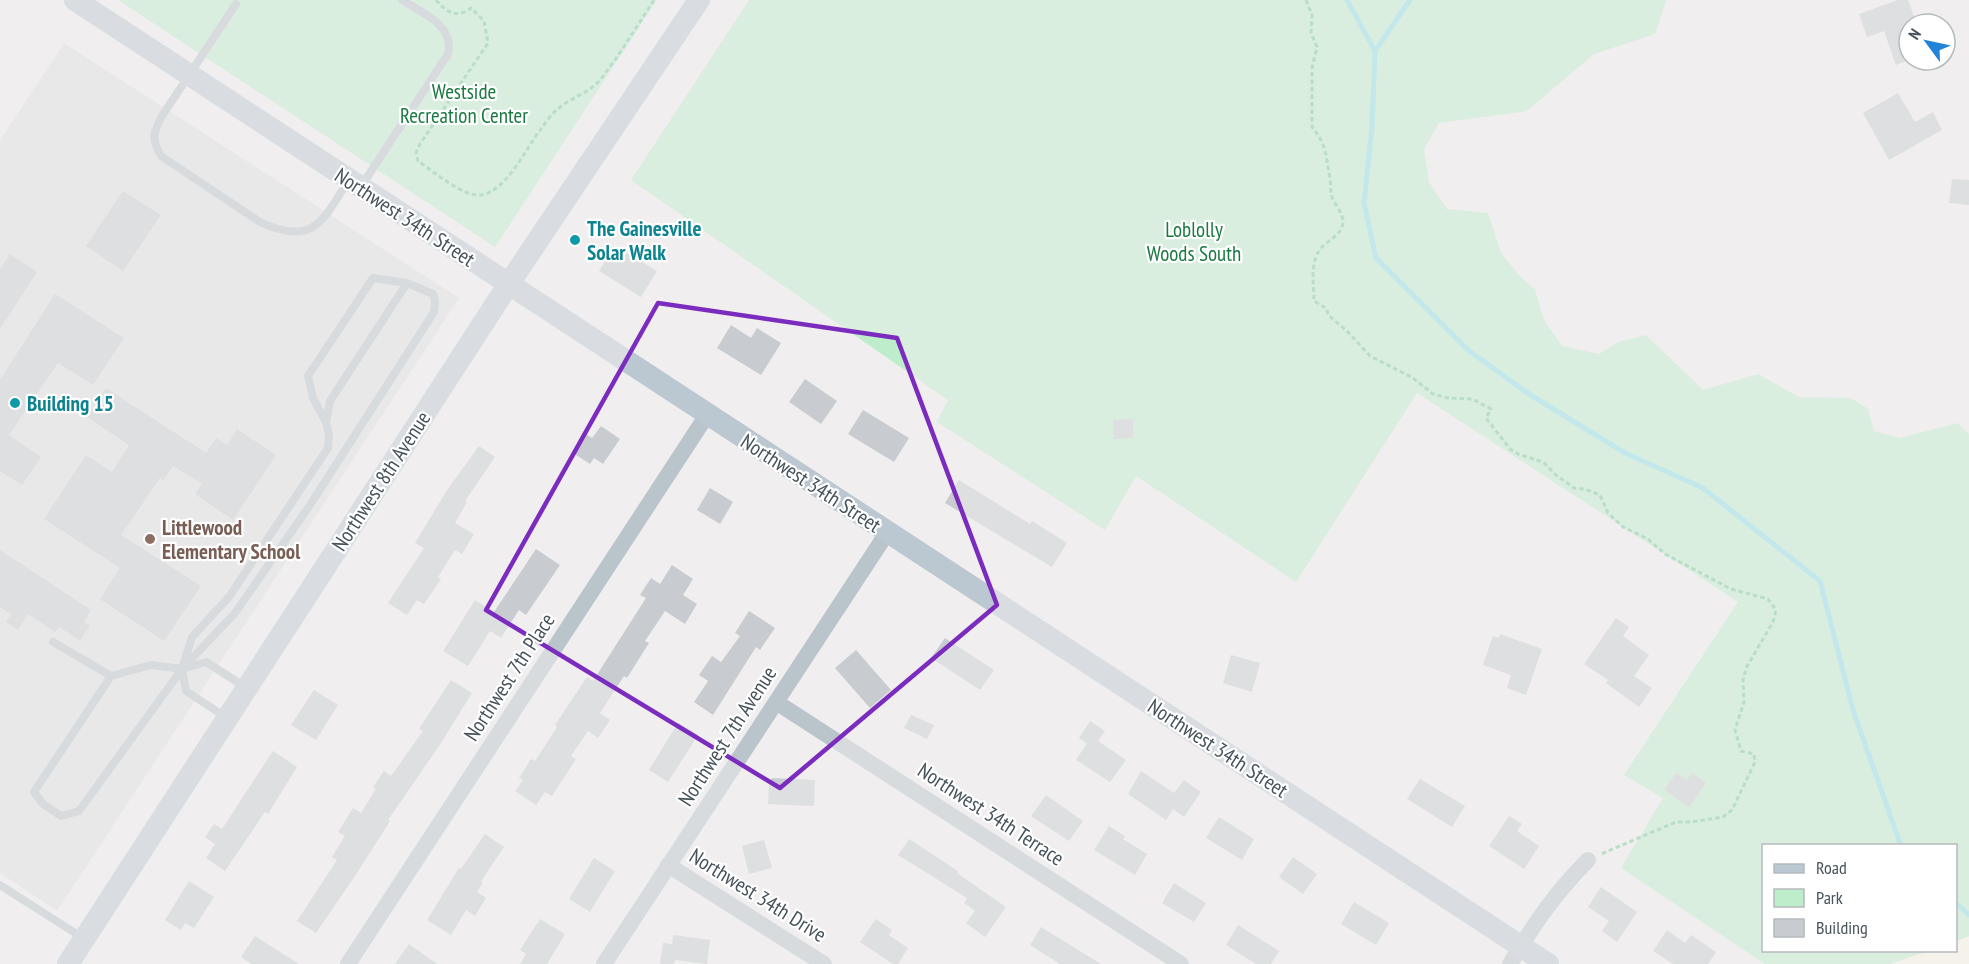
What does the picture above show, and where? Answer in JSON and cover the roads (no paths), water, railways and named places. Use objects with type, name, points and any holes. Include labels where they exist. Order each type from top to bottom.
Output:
[{"type":"main road","name":"Northwest 34th Street","points":[[75,0],[887,533],[1515,955],[1548,964]]},
{"type":"main road","name":"Northwest 8th Avenue","points":[[68,964],[508,285],[699,0]]},
{"type":"street","name":"Northwest 7th Place","points":[[348,964],[707,415]]},
{"type":"street","name":"Northwest 7th Avenue","points":[[604,964],[887,533]]},
{"type":"street","name":"Northwest 34th Terrace","points":[[776,702],[1181,964]]},
{"type":"street","points":[[1515,955],[1534,924],[1563,886],[1588,860]]},
{"type":"street","name":"Northwest 34th Drive","points":[[668,865],[824,964]]},
{"type":"lane","points":[[236,4],[162,116],[153,134],[155,144],[161,156],[260,222],[293,232],[305,231],[317,225],[354,184],[448,54],[451,42],[447,31],[402,0]]},
{"type":"lane","points":[[228,718],[186,691],[182,669],[192,637],[229,597],[327,448],[329,435],[326,422],[314,398],[308,376],[373,278],[407,283],[433,294],[434,312],[310,505],[235,613],[182,669],[79,811],[61,816],[43,804],[34,792],[111,676],[152,665],[182,669],[206,662],[247,688]]},
{"type":"lane","points":[[326,422],[330,401],[407,283]]},
{"type":"lane","points":[[53,642],[111,676]]},
{"type":"lane","points":[[0,885],[84,939]]},
{"type":"waterway","points":[[1347,0],[1375,51],[1372,126],[1364,203],[1376,258],[1468,350],[1529,394],[1625,453],[1703,488],[1820,581],[1853,710],[1900,844]]},
{"type":"waterway","points":[[1375,51],[1410,0]]},
{"type":"waterway","points":[[1957,904],[1969,915]]},
{"type":"place","name":"The Gainesville Solar Walk","points":[[575,240]]},
{"type":"place","name":"Building 15","points":[[15,403]]},
{"type":"place","name":"Littlewood Elementary School","points":[[150,539]]},
{"type":"park label","name":"Westside Recreation Center","points":[[464,103]]},
{"type":"park label","name":"Loblolly Woods South","points":[[1194,241]]}]
